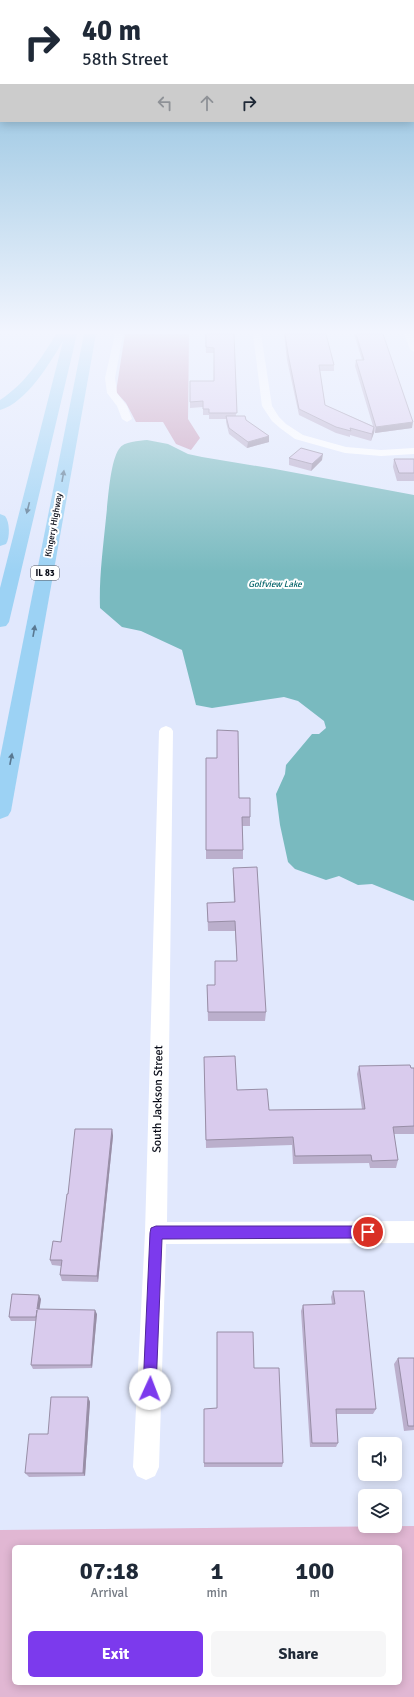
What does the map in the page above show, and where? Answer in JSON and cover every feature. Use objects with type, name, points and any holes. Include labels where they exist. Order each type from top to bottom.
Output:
[{"type":"highway","points":[[0,622],[51,413]]},
{"type":"highway","name":"Kingery Highway","points":[[0,811],[75,413]]},
{"type":"highway","points":[[0,520],[0,541]]},
{"type":"street","points":[[125,413],[127,419]]},
{"type":"street","points":[[270,413],[283,426],[300,437],[319,444],[362,452],[414,452]]},
{"type":"street","name":"South Jackson Street","points":[[146,1467],[156,1233],[166,730]]},
{"type":"street","points":[[156,1233],[414,1232]]},
{"type":"shaded area","points":[[131,413],[188,413],[188,419],[200,438],[191,450],[176,444],[163,422],[136,422]]},
{"type":"shaded area","points":[[402,1526],[414,1526],[414,1697],[0,1697],[0,1530],[358,1527],[358,1533],[402,1533]]},
{"type":"water","name":"Golfview Lake","points":[[147,440],[168,444],[188,454],[202,457],[414,495],[414,901],[372,884],[358,885],[339,876],[326,880],[295,869],[288,862],[280,825],[276,794],[285,774],[286,765],[312,734],[319,734],[326,728],[324,721],[298,701],[284,697],[212,708],[196,705],[182,650],[141,631],[122,627],[100,608],[103,552],[113,463],[121,446],[132,442]]},
{"type":"building","points":[[308,413],[343,413],[374,427],[372,434],[350,428],[351,431],[336,427]]},
{"type":"building","points":[[372,413],[410,413],[413,422],[376,427]]},
{"type":"building","points":[[226,416],[245,416],[246,420],[269,436],[248,442],[229,428]]},
{"type":"building","points":[[301,448],[323,454],[312,464],[289,458]]},
{"type":"building","points":[[394,459],[414,459],[414,473],[399,473]]},
{"type":"building","points":[[217,730],[238,731],[239,798],[250,798],[250,817],[242,817],[243,850],[206,850],[206,758],[217,758]]},
{"type":"building","points":[[257,867],[266,1012],[208,1012],[207,985],[215,985],[215,961],[237,961],[235,921],[208,922],[207,903],[235,902],[233,868]]},
{"type":"building","points":[[235,1056],[237,1090],[267,1089],[269,1110],[365,1109],[359,1066],[410,1065],[411,1068],[414,1068],[414,1126],[393,1127],[398,1160],[372,1161],[371,1155],[295,1156],[293,1137],[206,1140],[204,1057]]},
{"type":"building","points":[[75,1129],[112,1129],[97,1276],[60,1275],[62,1260],[50,1260],[53,1241],[61,1242]]},
{"type":"building","points":[[333,1291],[364,1291],[376,1409],[336,1409],[338,1443],[312,1443],[303,1305],[335,1304]]},
{"type":"building","points":[[12,1294],[39,1295],[37,1309],[95,1310],[91,1365],[31,1365],[37,1310],[36,1317],[9,1317]]},
{"type":"building","points":[[217,1332],[253,1332],[254,1368],[279,1368],[283,1463],[204,1463],[204,1409],[217,1408]]},
{"type":"building","points":[[398,1358],[414,1358],[414,1426],[408,1426]]},
{"type":"building","points":[[51,1397],[88,1397],[83,1473],[25,1473],[29,1434],[48,1434]]},
{"type":"route","points":[[150,1389],[156,1233],[368,1232]]}]
